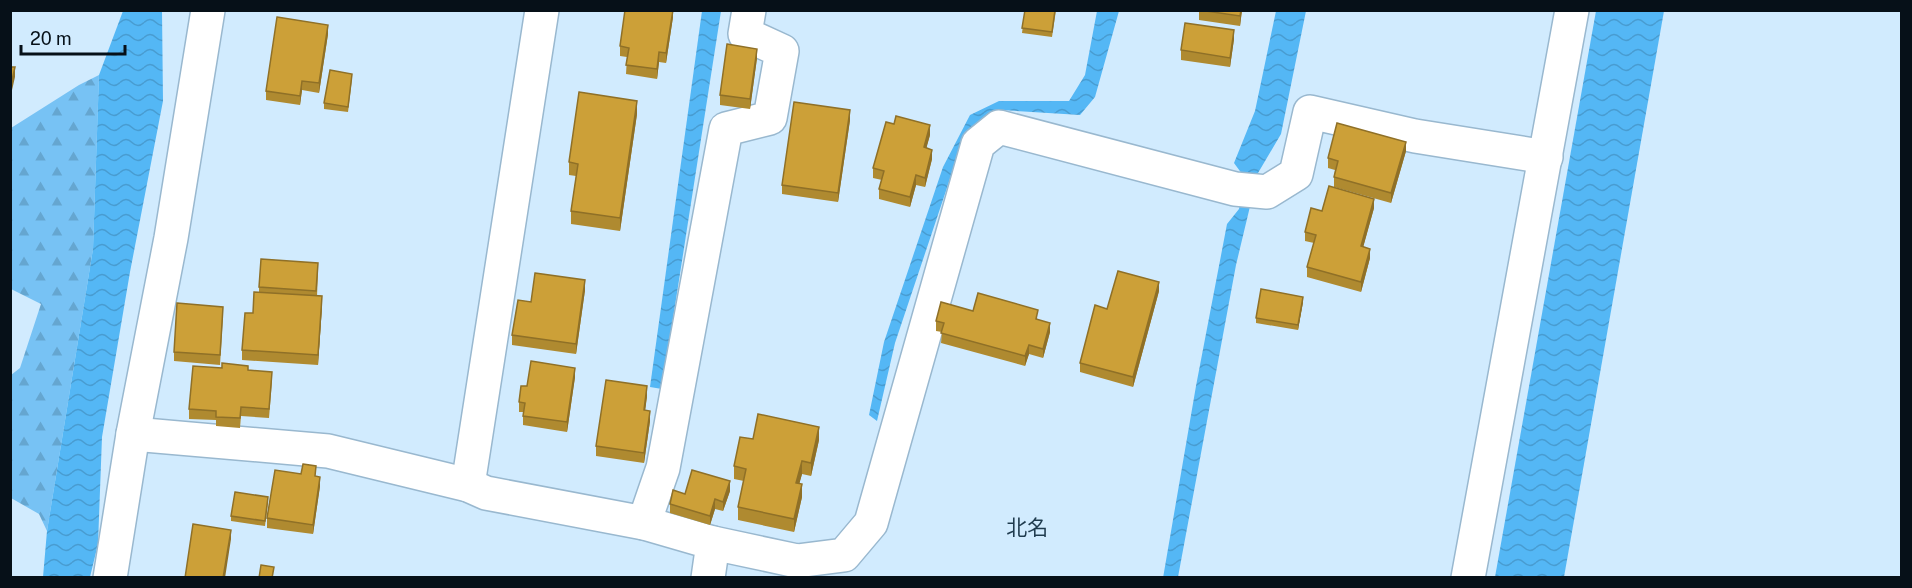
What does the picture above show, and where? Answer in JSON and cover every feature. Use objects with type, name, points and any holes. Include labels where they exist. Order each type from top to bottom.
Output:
[{"type":"street","points":[[110,578],[133,434],[171,238],[208,10]]},
{"type":"street","points":[[468,485],[542,10]]},
{"type":"street","points":[[644,523],[663,468],[726,129],[770,118],[782,51],[746,34],[749,10]]},
{"type":"street","points":[[1468,578],[1572,10]]},
{"type":"street","points":[[133,434],[328,451],[468,485],[486,493],[644,523],[713,543],[797,561],[844,555],[871,523],[978,144],[999,127],[1235,189],[1267,192],[1296,174],[1310,112],[1415,136],[1546,157]]},
{"type":"street","points":[[708,578],[713,543]]},
{"type":"green space","points":[[99,75],[93,249],[47,531],[39,514],[11,498],[11,375],[20,368],[41,304],[11,289],[11,128]]},
{"type":"water","points":[[123,11],[162,11],[163,101],[130,272],[102,437],[98,544],[90,577],[43,577],[47,531],[93,249],[99,75]]},
{"type":"water","points":[[702,11],[721,11],[662,389],[650,387]]},
{"type":"water","points":[[1097,11],[1119,11],[1095,97],[1080,115],[1002,110],[975,124],[954,167],[895,343],[877,421],[869,415],[884,342],[943,167],[970,115],[999,101],[1069,101],[1085,75]]},
{"type":"water","points":[[1276,11],[1306,11],[1281,134],[1258,173],[1236,265],[1178,577],[1163,578],[1227,224],[1239,209],[1245,178],[1234,163],[1255,111]]},
{"type":"water","points":[[1596,11],[1664,11],[1564,577],[1495,577]]},
{"type":"building","points":[[625,10],[673,10],[666,53],[659,52],[657,69],[626,65],[629,48],[620,46]]},
{"type":"building","points":[[1025,10],[1055,10],[1052,32],[1022,28]]},
{"type":"building","points":[[1199,10],[1241,10],[1240,16]]},
{"type":"building","points":[[277,17],[328,25],[319,83],[302,81],[300,96],[266,91]]},
{"type":"building","points":[[1185,23],[1234,30],[1230,58],[1181,50]]},
{"type":"building","points":[[727,44],[757,49],[750,99],[720,95]]},
{"type":"building","points":[[10,67],[15,67],[10,89]]},
{"type":"building","points":[[330,70],[352,74],[348,107],[324,103]]},
{"type":"building","points":[[579,92],[637,101],[620,218],[571,211],[578,164],[569,162]]},
{"type":"building","points":[[794,102],[850,110],[838,193],[782,185]]},
{"type":"building","points":[[896,116],[930,125],[924,147],[932,150],[925,178],[916,175],[910,197],[879,189],[884,171],[873,168],[886,122],[894,124]]},
{"type":"building","points":[[1337,123],[1406,142],[1391,193],[1334,177],[1338,161],[1328,158]]},
{"type":"building","points":[[1329,186],[1374,199],[1361,246],[1370,249],[1361,282],[1307,267],[1316,235],[1305,232],[1311,208],[1322,211]]},
{"type":"building","points":[[261,259],[318,263],[316,291],[259,287]]},
{"type":"building","points":[[1118,271],[1159,282],[1133,377],[1080,363],[1095,305],[1107,309]]},
{"type":"building","points":[[535,273],[585,280],[576,344],[512,335],[518,300],[531,302]]},
{"type":"building","points":[[1261,289],[1303,297],[1298,325],[1256,318]]},
{"type":"building","points":[[254,292],[322,296],[318,355],[242,350],[245,313],[253,313]]},
{"type":"building","points":[[978,293],[1038,310],[1036,319],[1050,323],[1043,349],[1029,345],[1025,356],[941,333],[944,323],[936,321],[941,302],[973,311]]},
{"type":"building","points":[[177,303],[223,307],[220,355],[174,352]]},
{"type":"building","points":[[531,361],[575,368],[567,422],[523,416],[525,403],[519,402],[521,386],[527,386]]},
{"type":"building","points":[[222,363],[248,366],[248,370],[272,372],[269,409],[241,407],[240,418],[216,417],[216,411],[189,409],[193,366],[222,368]]},
{"type":"building","points":[[606,380],[647,386],[644,410],[650,411],[644,453],[596,446]]},
{"type":"building","points":[[758,414],[819,427],[811,463],[802,461],[796,483],[802,484],[794,519],[738,507],[746,469],[734,466],[740,437],[753,439]]},
{"type":"building","points":[[303,464],[316,466],[315,476],[320,477],[313,525],[267,518],[275,470],[301,474]]},
{"type":"building","points":[[692,470],[730,481],[723,502],[715,499],[710,516],[670,504],[673,490],[685,494]]},
{"type":"building","points":[[235,492],[268,497],[265,521],[231,516]]},
{"type":"building","points":[[193,524],[231,530],[223,578],[185,578]]},
{"type":"building","points":[[261,565],[274,567],[272,578],[259,578]]},
{"type":"district","name":"北名","points":[[1027,527]]}]
